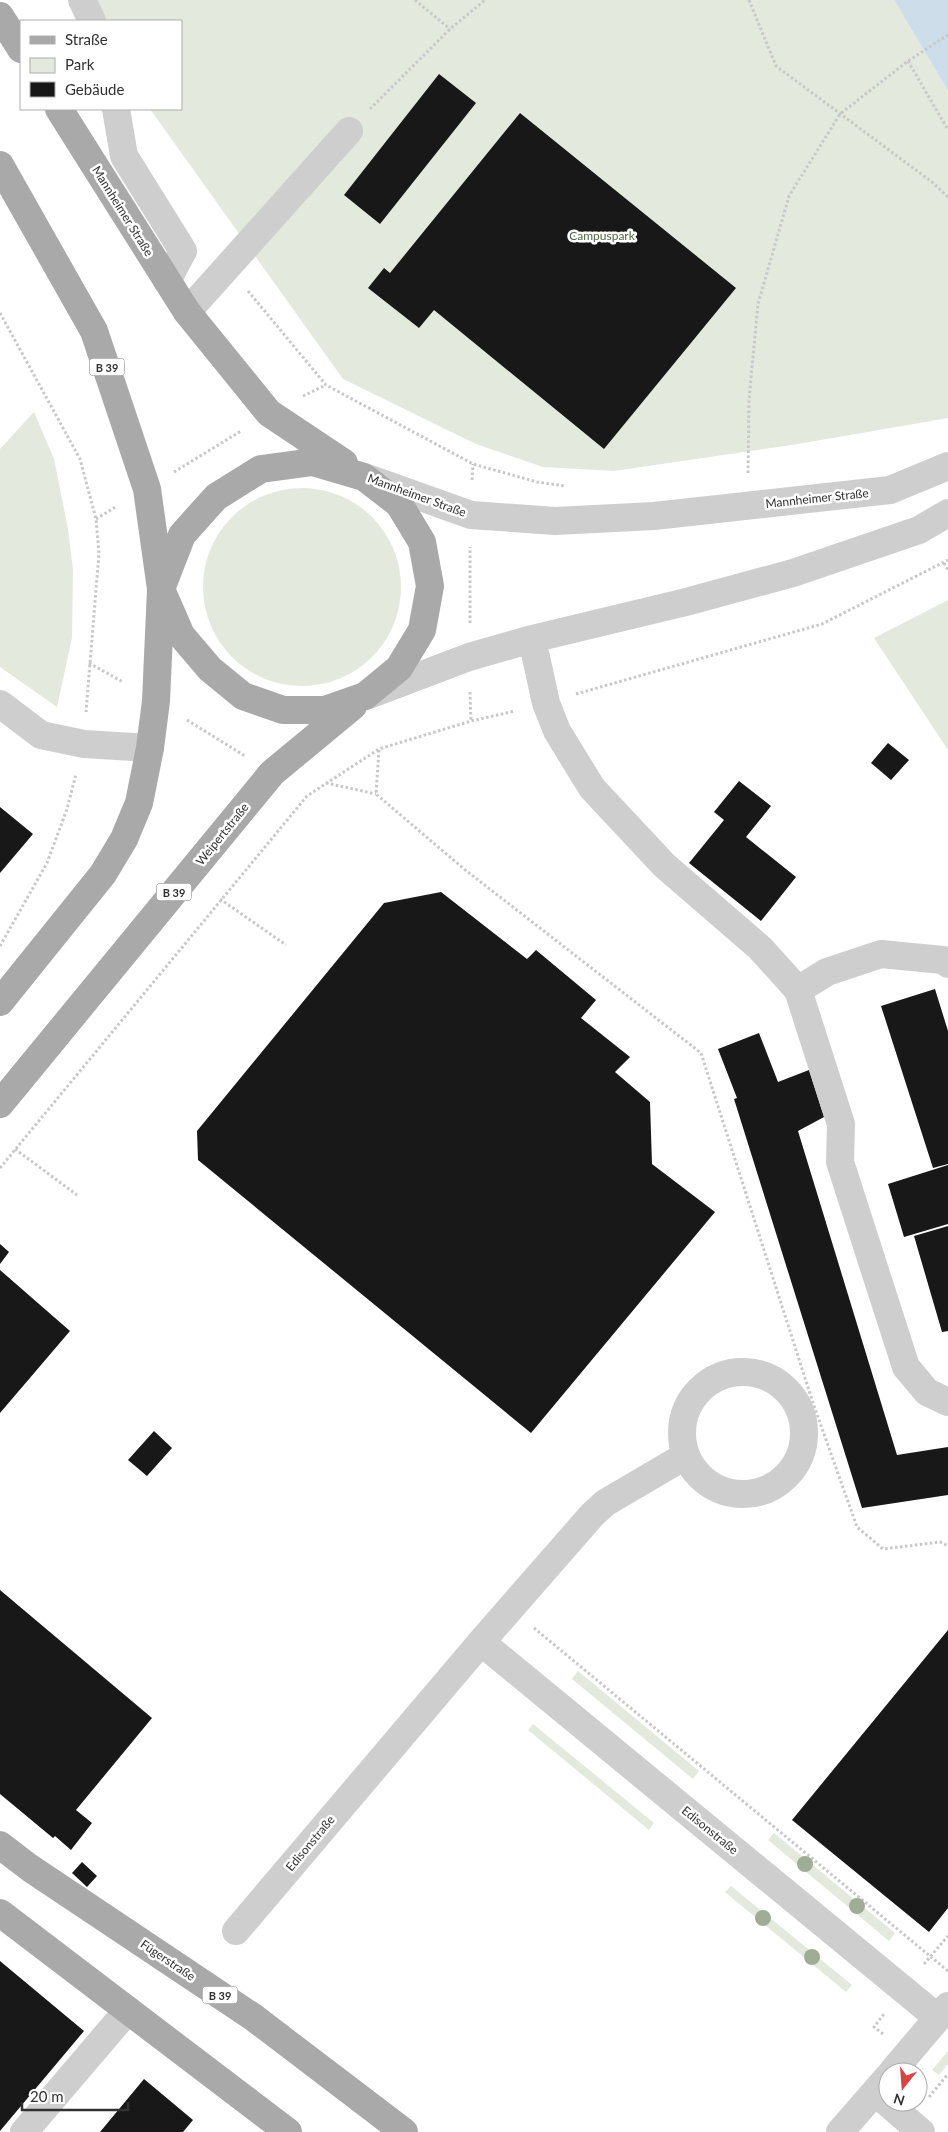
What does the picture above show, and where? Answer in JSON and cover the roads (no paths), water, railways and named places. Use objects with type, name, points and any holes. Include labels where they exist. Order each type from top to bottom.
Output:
[{"type":"main road","points":[[0,16],[20,47]]},
{"type":"main road","name":"Mannheimer Straße","points":[[60,110],[187,312],[269,413],[364,476]]},
{"type":"main road","name":"B 39","points":[[0,165],[94,331],[147,489],[161,589],[156,701],[150,748],[138,804],[124,839],[103,874],[0,1002]]},
{"type":"main road","points":[[364,476],[313,462],[261,469],[216,497],[182,535],[161,589],[181,635],[210,669],[244,696],[283,710],[325,710],[365,696]]},
{"type":"main road","name":"B 39","points":[[364,476],[399,504],[422,542],[430,586],[422,630],[418,638],[399,668],[365,696]]},
{"type":"main road","name":"Weipertstraße","points":[[0,1104],[272,773],[365,696]]},
{"type":"main road","name":"Fügerstraße","points":[[0,1845],[30,1868],[253,2017],[404,2132]]},
{"type":"main road","points":[[0,1913],[288,2132]]},
{"type":"street","points":[[82,0],[92,20]]},
{"type":"street","points":[[116,110],[124,156],[183,251],[167,280]]},
{"type":"street","points":[[187,312],[349,131]]},
{"type":"street","name":"Mannheimer Straße","points":[[364,476],[471,515],[555,521],[654,516],[890,490],[948,466]]},
{"type":"street","points":[[365,696],[469,657],[532,639],[686,602],[793,573],[919,530],[948,513]]},
{"type":"street","points":[[532,639],[546,703],[557,731],[592,788],[664,865],[760,948],[798,990],[842,1124],[840,1162],[906,1367],[927,1392],[948,1402]]},
{"type":"street","points":[[0,704],[41,735],[84,744],[150,748]]},
{"type":"street","points":[[798,990],[828,972],[881,954],[943,960],[948,964]]},
{"type":"street","points":[[750,1372],[770,1378],[806,1406],[803,1444],[798,1460],[788,1475],[774,1486],[758,1493],[740,1494],[723,1491],[707,1484],[694,1471],[685,1456],[681,1435],[684,1414],[694,1395],[710,1381],[729,1373],[750,1372]]},
{"type":"street","name":"Edisonstraße","points":[[236,1931],[481,1642],[592,1515],[605,1503],[685,1456]]},
{"type":"street","name":"Edisonstraße","points":[[481,1642],[943,2012],[900,2062]]},
{"type":"street","points":[[24,2132],[128,2010]]},
{"type":"street","points":[[840,2132],[878,2089]]},
{"type":"street","points":[[904,2112],[921,2132]]},
{"type":"water","points":[[894,0],[948,0],[948,91]]},
{"type":"park label","name":"Campuspark","points":[[602,235]]}]
